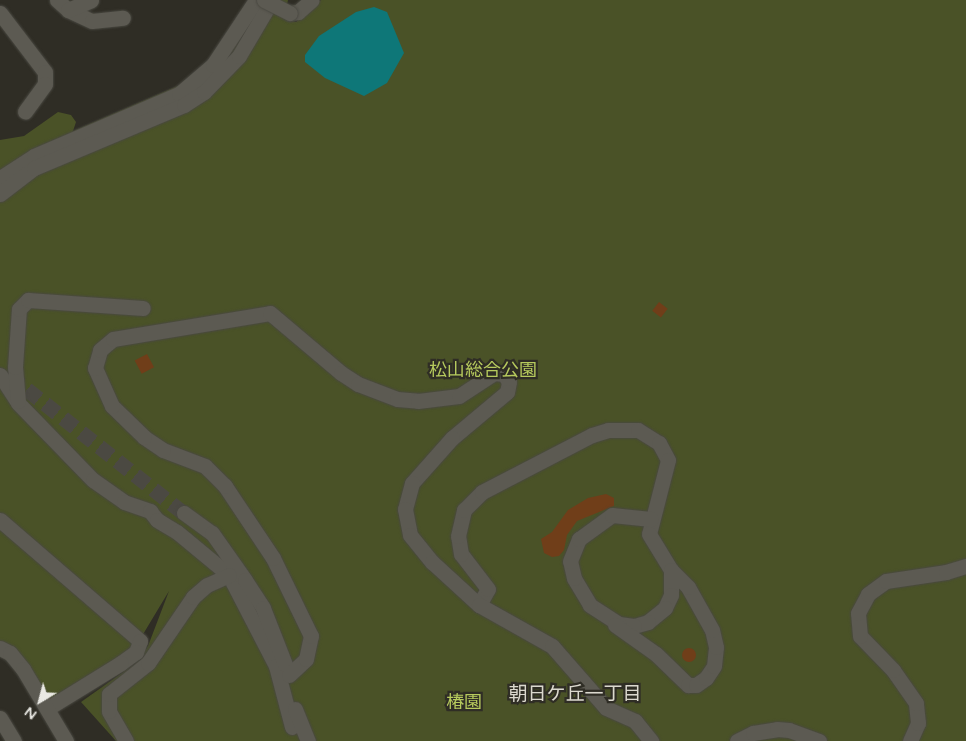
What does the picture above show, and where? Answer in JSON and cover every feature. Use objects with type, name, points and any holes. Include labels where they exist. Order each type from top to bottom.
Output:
[{"type":"street","points":[[62,5],[91,0]]},
{"type":"street","points":[[0,178],[34,156],[179,94],[213,65],[256,0]]},
{"type":"street","points":[[264,0],[290,14],[298,12],[312,0]]},
{"type":"street","points":[[0,194],[34,168],[184,106],[204,92],[239,56],[272,0]]},
{"type":"street","points":[[62,5],[92,21],[123,18]]},
{"type":"street","points":[[0,13],[45,72],[45,84],[25,112]]},
{"type":"street","points":[[18,403],[15,367],[19,309],[28,300],[143,308]]},
{"type":"street","points":[[290,675],[306,659],[311,636],[273,558],[225,486],[204,466],[163,450],[138,432],[112,406],[97,376],[96,359],[106,344],[113,339],[185,322],[270,312],[341,373],[358,384],[397,398],[418,401],[459,396],[494,373],[506,375],[509,382],[507,392],[446,444],[417,475],[406,500],[407,527],[415,543],[478,605],[552,646],[606,708],[635,721],[651,741]]},
{"type":"street","points":[[0,375],[18,403],[93,480],[124,502],[150,511],[157,520],[177,532],[229,575],[276,666],[292,727]]},
{"type":"street","points":[[478,605],[488,589],[461,554],[458,536],[464,510],[482,492],[592,435],[608,430],[632,429],[644,432],[659,443],[669,466],[651,520],[649,534],[653,545],[671,570],[688,587],[712,630],[716,647],[714,666],[706,678],[696,685],[688,685],[651,650],[590,605],[574,578],[570,561],[579,539],[612,515],[651,520]]},
{"type":"street","points":[[184,513],[212,533],[263,608],[290,675],[296,715],[308,741]]},
{"type":"street","points":[[0,520],[140,641],[136,652],[121,663],[48,708]]},
{"type":"street","points":[[910,741],[918,723],[916,703],[898,677],[860,636],[858,613],[868,594],[886,581],[946,572],[966,566]]},
{"type":"street","points":[[606,618],[634,626],[654,618],[672,595],[671,570]]},
{"type":"street","points":[[126,741],[109,711],[108,694],[148,663],[193,597],[207,585],[229,575]]},
{"type":"street","points":[[0,648],[10,653],[23,668],[66,741]]},
{"type":"street","points":[[0,719],[14,741]]},
{"type":"street","points":[[737,741],[753,733],[777,729],[789,730],[819,741]]},
{"type":"green space","name":"松山総合公園","points":[[249,0],[288,0],[284,18],[296,22],[321,0],[966,0],[966,741],[116,741],[81,702],[136,663],[148,646],[169,591],[142,636],[0,513],[0,140],[24,136],[58,112],[71,115],[76,122],[73,131],[189,81],[225,43]]},
{"type":"green space","points":[[0,529],[134,638],[133,647],[50,703],[0,643]]},
{"type":"water","points":[[374,7],[387,12],[404,53],[387,83],[364,96],[325,78],[305,62],[305,55],[319,36],[356,12]]},
{"type":"building","points":[[659,302],[668,309],[661,317],[652,311]]},
{"type":"building","points":[[147,354],[154,367],[142,374],[135,361]]},
{"type":"building","points":[[606,494],[614,498],[614,506],[577,521],[567,535],[564,550],[559,556],[552,557],[544,553],[541,539],[552,532],[568,510],[588,498]]},
{"type":"building","points":[[686,648],[692,648],[696,655],[692,662],[686,662],[682,658],[682,652]]},
{"type":"tunnel","points":[[9,375],[184,513]]},
{"type":"district","name":"朝日ケ丘一丁目","points":[[575,695]]},
{"type":"park label","name":"椿園","points":[[464,702]]}]
